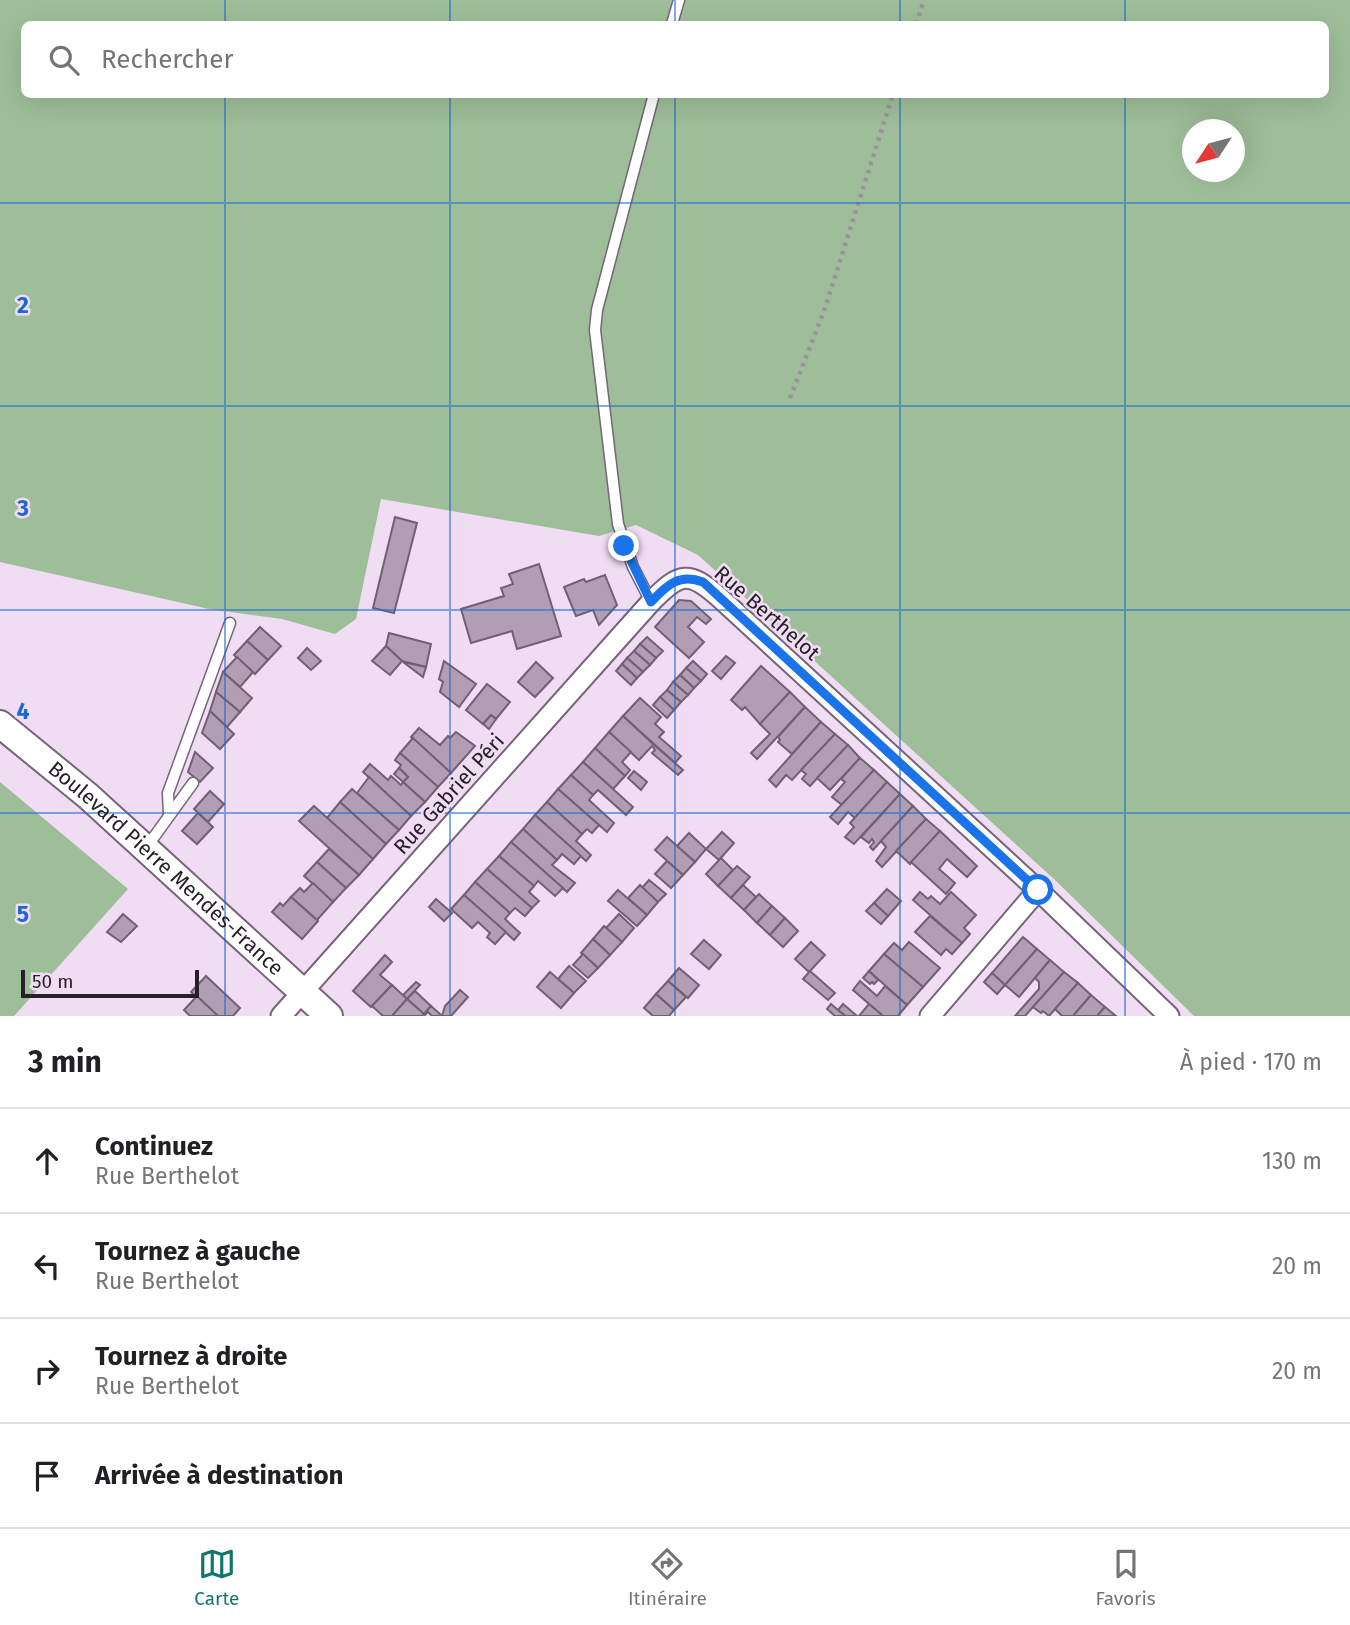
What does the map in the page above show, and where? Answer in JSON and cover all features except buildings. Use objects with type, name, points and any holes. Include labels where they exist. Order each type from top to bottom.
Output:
[{"type":"street","name":"Rue Berthelot","points":[[651,602],[673,581],[683,578],[703,582],[1038,890],[1170,1016]]},
{"type":"street","name":"Rue Gabriel Péri","points":[[281,1016],[651,602]]},
{"type":"street","name":"Boulevard Pierre Mendès-France","points":[[0,724],[88,796],[329,1016]]},
{"type":"street","points":[[930,1016],[1038,890]]},
{"type":"lane","points":[[673,21],[679,0]]},
{"type":"lane","points":[[651,602],[633,567],[618,524],[595,330],[597,310],[653,98]]},
{"type":"lane","points":[[169,815],[168,793],[230,623]]},
{"type":"lane","points":[[146,848],[193,783]]},
{"type":"path","points":[[917,21],[924,0]]},
{"type":"path","points":[[790,398],[824,311],[892,98]]},
{"type":"green space","points":[[0,0],[1350,0],[1350,1016],[1194,1016],[1054,879],[698,555],[636,525],[599,536],[381,499],[356,619],[335,634],[282,619],[209,609],[0,562]]},
{"type":"green space","points":[[0,782],[128,889],[14,1016],[0,1016]]},
{"type":"route","points":[[624,546],[651,602],[673,581],[683,578],[703,582],[1038,890]]}]
